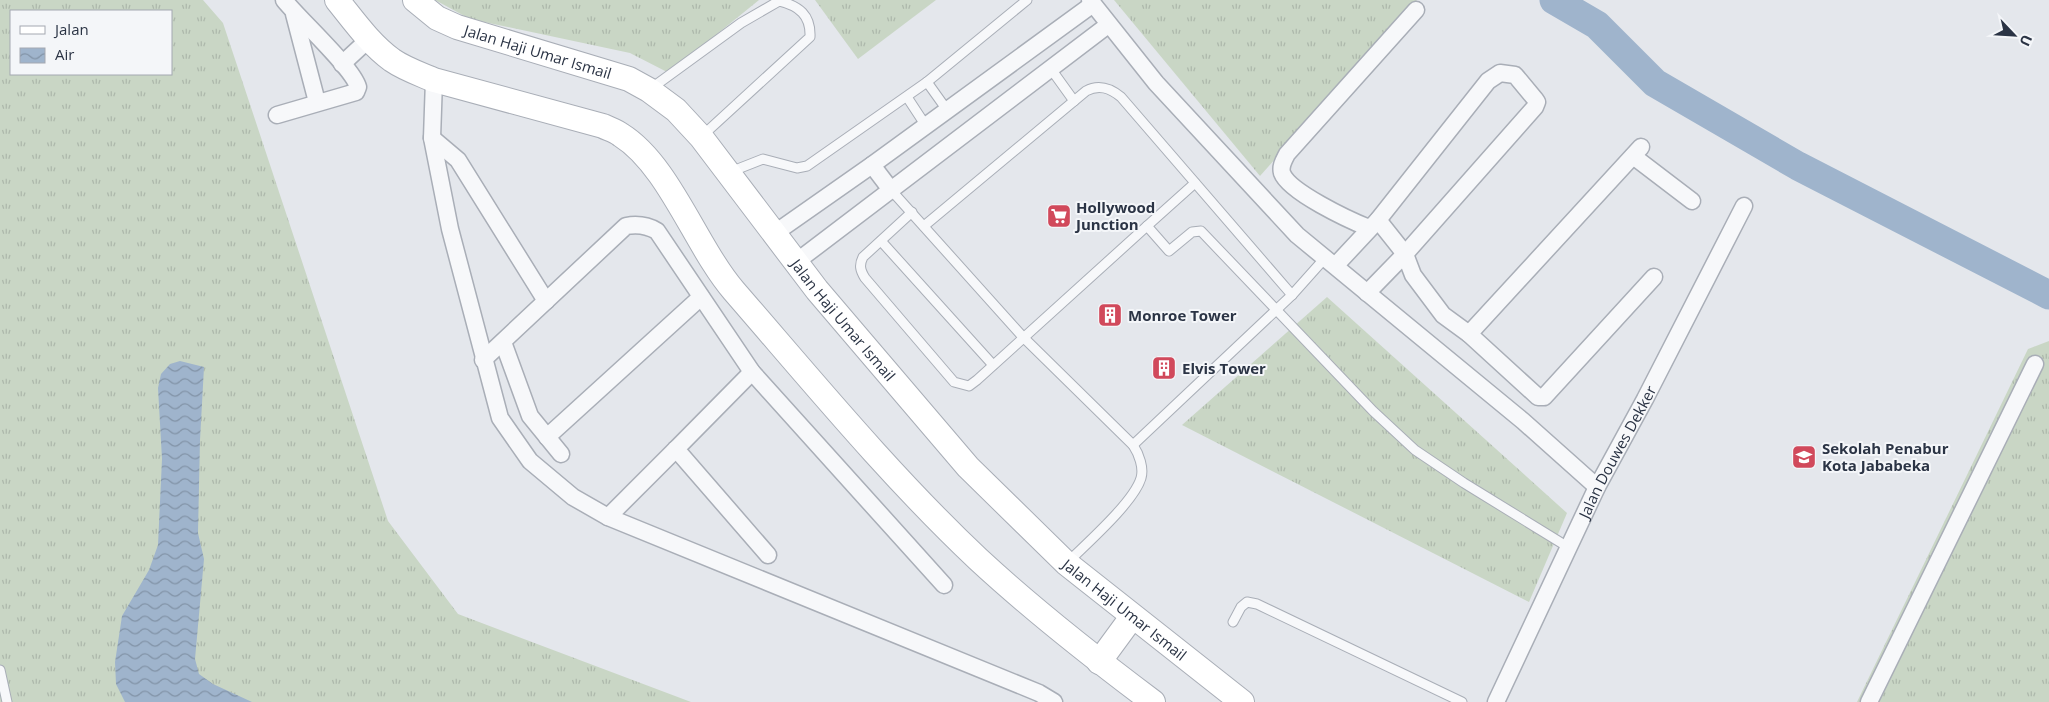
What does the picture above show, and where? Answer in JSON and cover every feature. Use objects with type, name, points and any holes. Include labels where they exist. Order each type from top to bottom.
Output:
[{"type":"main road","points":[[337,0],[369,39],[392,60],[434,80],[603,126],[622,135],[643,153],[663,180],[720,274],[878,456],[978,558],[1099,662],[1153,702]]},
{"type":"main road","name":"Jalan Haji Umar Ismail","points":[[415,0],[437,18],[457,27],[629,79],[649,90],[676,110],[729,172],[817,290],[968,467],[1066,564],[1242,702]]},
{"type":"main road","points":[[1099,662],[1132,617]]},
{"type":"street","points":[[775,233],[926,126],[1091,2],[1156,84],[1297,235],[1523,421],[1597,487]]},
{"type":"street","points":[[277,115],[316,102],[356,92],[358,88],[357,82],[342,64],[289,6]]},
{"type":"street","points":[[289,6],[316,102]]},
{"type":"street","points":[[1416,10],[1287,154],[1282,163],[1281,171],[1286,180],[1318,203],[1373,224],[1405,254],[1413,275],[1425,294],[1443,315],[1469,334],[1538,396],[1544,397],[1654,277]]},
{"type":"street","points":[[796,262],[1108,25]]},
{"type":"street","points":[[342,64],[369,39]]},
{"type":"street","points":[[1330,262],[1373,224],[1488,81],[1500,73],[1515,75],[1535,99],[1537,102],[1536,106],[1405,254],[1367,293]]},
{"type":"street","points":[[434,80],[432,138],[450,229],[483,360],[500,418],[530,460],[574,497],[608,517],[1039,693],[1054,702]]},
{"type":"street","points":[[432,138],[458,160],[546,301]]},
{"type":"street","points":[[1469,334],[1637,151],[1692,201]]},
{"type":"street","points":[[872,165],[891,190]]},
{"type":"street","name":"Jalan Douwes Dekker","points":[[1496,702],[1597,487],[1650,390],[1744,206]]},
{"type":"street","points":[[483,360],[626,226],[635,224],[657,231],[752,372],[944,585]]},
{"type":"street","points":[[547,437],[701,296]]},
{"type":"street","points":[[503,342],[530,416],[561,454]]},
{"type":"street","points":[[1869,702],[2035,364]]},
{"type":"street","points":[[608,517],[752,372]]},
{"type":"street","points":[[676,449],[768,555]]},
{"type":"lane","points":[[649,90],[741,23],[779,0],[792,4],[805,14],[811,26],[810,37],[701,137]]},
{"type":"lane","points":[[729,172],[763,159],[797,168],[807,166],[926,82],[1027,0]]},
{"type":"lane","points":[[1051,68],[1074,101]]},
{"type":"lane","points":[[926,82],[947,110]]},
{"type":"lane","points":[[924,226],[1074,101],[1094,87],[1114,91],[1292,295]]},
{"type":"lane","points":[[907,96],[926,126]]},
{"type":"lane","points":[[912,212],[863,257],[860,264],[861,270],[865,278],[954,382],[969,386],[1195,183]]},
{"type":"lane","points":[[891,190],[1023,337],[1133,445],[1138,453],[1142,477],[1137,488],[1100,531],[1066,564]]},
{"type":"lane","points":[[1147,226],[1170,251],[1192,232],[1201,231],[1373,411],[1415,450],[1464,484],[1568,547]]},
{"type":"lane","points":[[880,241],[993,365]]},
{"type":"lane","points":[[1133,445],[1292,295],[1330,262]]},
{"type":"lane","points":[[1233,622],[1240,607],[1247,602],[1257,604],[1462,702]]},
{"type":"lane","points":[[0,670],[6,702]]},
{"type":"green space","points":[[0,0],[203,0],[223,23],[388,521],[458,614],[691,702],[0,702]]},
{"type":"green space","points":[[435,0],[759,0],[669,73],[630,53],[470,19]]},
{"type":"green space","points":[[815,0],[936,0],[858,59]]},
{"type":"green space","points":[[1114,0],[1417,0],[1260,176]]},
{"type":"green space","points":[[1327,297],[1567,513],[1529,602],[1182,425]]},
{"type":"green space","points":[[2049,341],[2049,702],[1857,702],[2028,349]]},
{"type":"water","points":[[180,361],[204,367],[198,533],[204,559],[195,659],[199,674],[213,684],[252,702],[125,702],[116,684],[115,662],[122,616],[149,570],[158,545],[162,459],[158,388],[161,374],[170,364]]},
{"type":"waterway","points":[[1554,0],[1597,25],[1655,83],[1798,166],[2049,295]]},
{"type":"place","name":"Hollywood Junction","points":[[1059,216]]},
{"type":"place","name":"Monroe Tower","points":[[1110,315]]},
{"type":"place","name":"Elvis Tower","points":[[1164,368]]},
{"type":"place","name":"Sekolah Penabur Kota Jababeka","points":[[1804,457]]}]
